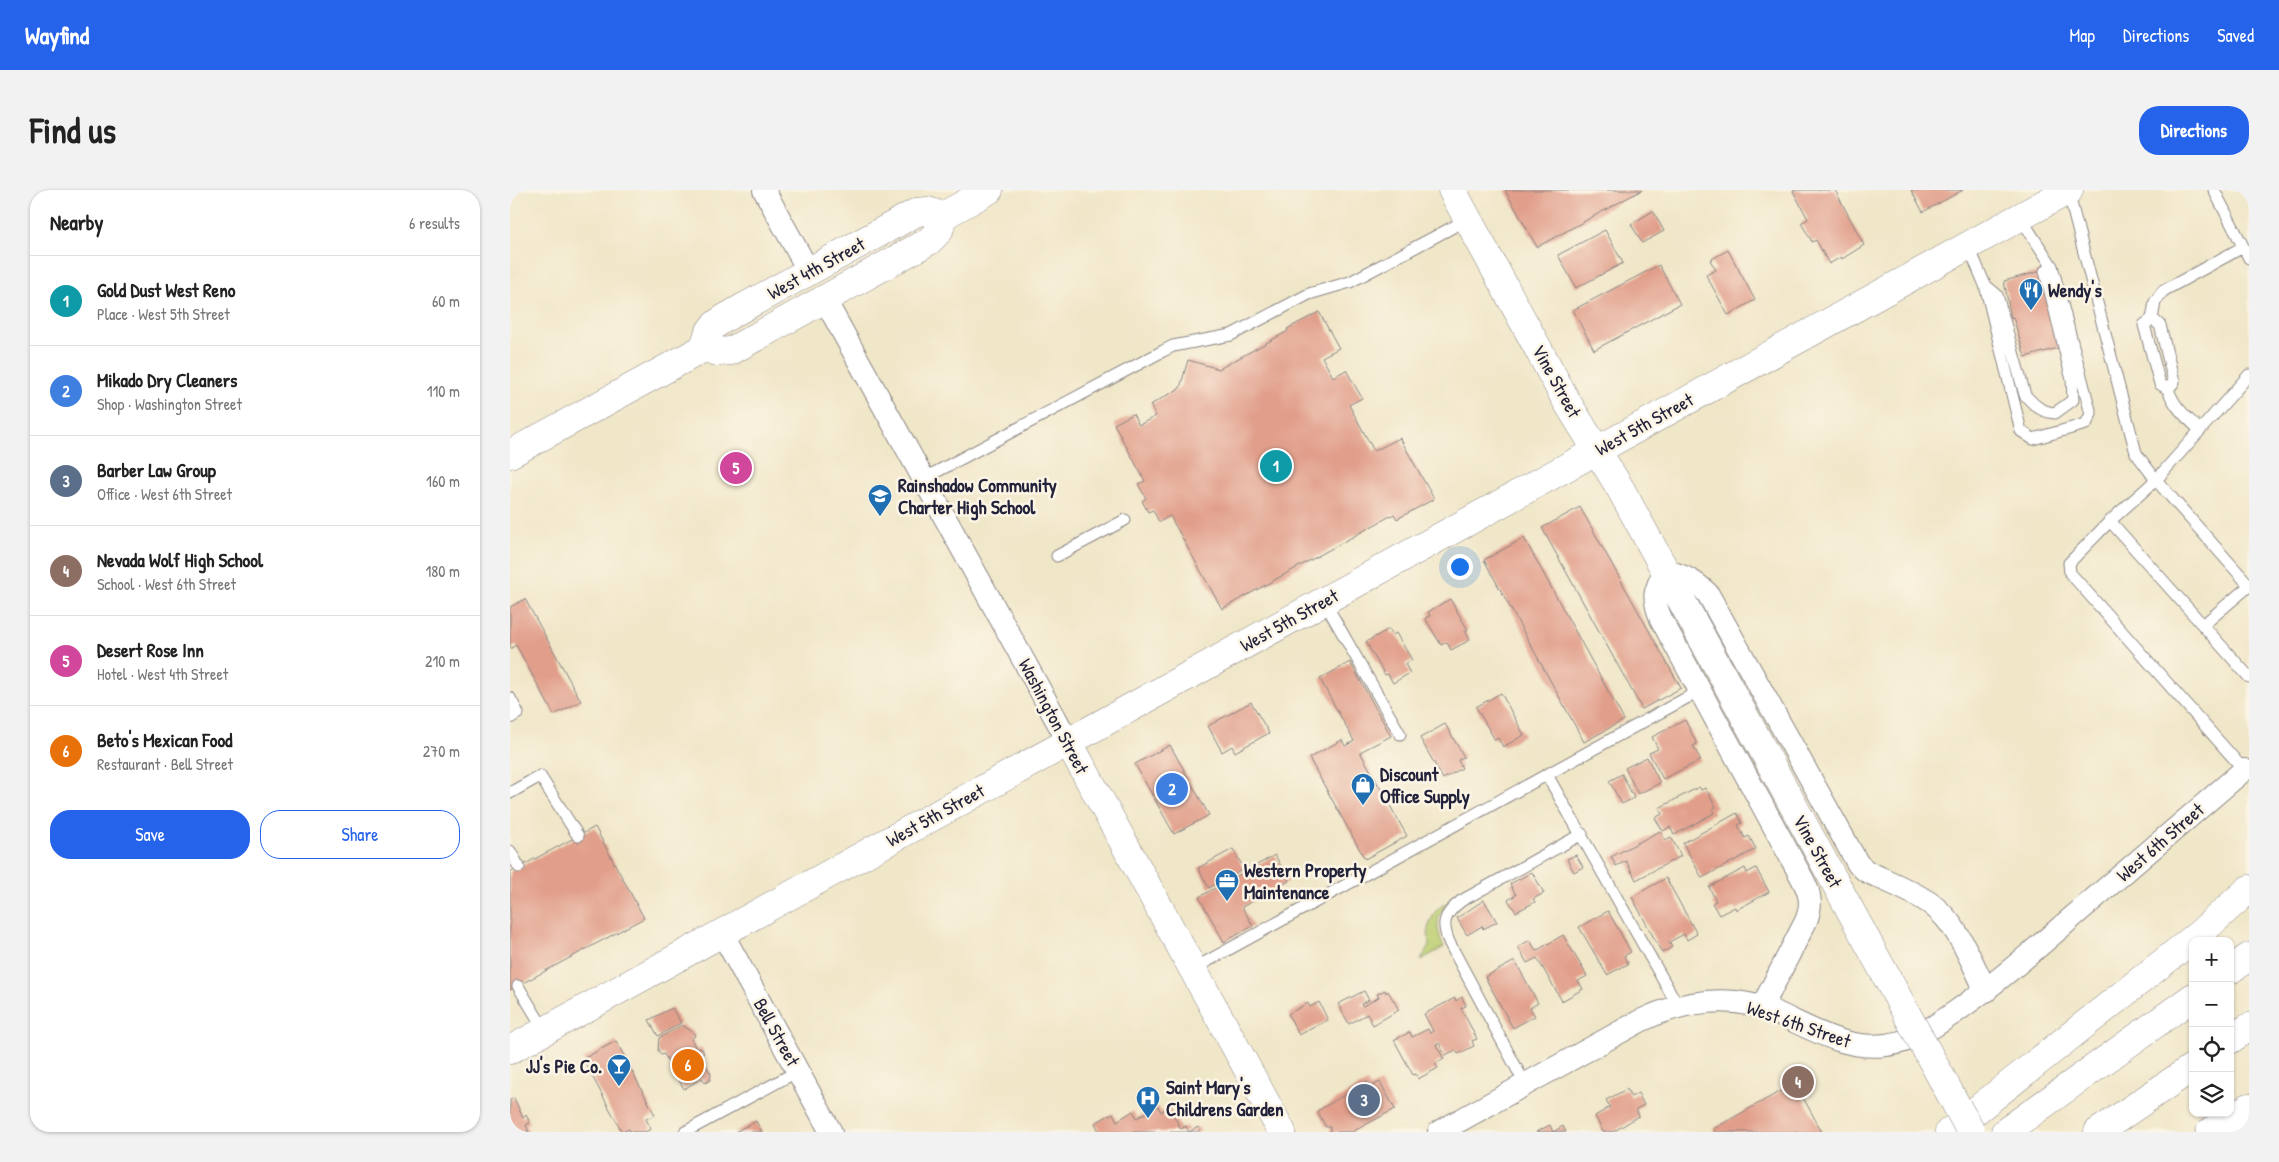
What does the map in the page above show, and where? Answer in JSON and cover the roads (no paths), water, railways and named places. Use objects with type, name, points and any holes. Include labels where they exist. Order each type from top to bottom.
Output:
[{"type":"main road","points":[[943,216],[989,190]]},
{"type":"main road","name":"Vine Street","points":[[1452,190],[1573,412],[1598,450],[1683,602],[1971,1132]]},
{"type":"main road","name":"West 5th Street","points":[[510,1050],[2069,190]]},
{"type":"main road","name":"West 4th Street","points":[[928,211],[943,216],[939,231],[928,242],[825,300],[731,351],[718,352],[704,348],[707,333],[715,324],[917,212],[928,211]]},
{"type":"main road","points":[[510,454],[704,348]]},
{"type":"main road","name":"Washington Street","points":[[1068,742],[1282,1132]]},
{"type":"main road","points":[[1949,1132],[2199,934],[2249,889]]},
{"type":"main road","points":[[2234,967],[2249,956]]},
{"type":"main road","points":[[2005,1132],[2189,1000]]},
{"type":"main road","points":[[2234,1037],[2249,1027]]},
{"type":"main road","points":[[2098,1132],[2189,1070]]},
{"type":"main road","points":[[2210,1132],[2249,1107]]},
{"type":"street","points":[[764,190],[809,272]]},
{"type":"street","name":"Washington Street","points":[[825,300],[1068,742]]},
{"type":"street","name":"Vine Street","points":[[1762,1007],[1806,921],[1810,911],[1811,899],[1803,880],[1661,619],[1654,603],[1656,588],[1665,571],[1683,575],[1697,583],[1708,594],[1858,864],[1866,871],[1930,904],[1947,918],[1986,991]]},
{"type":"street","name":"West 6th Street","points":[[1440,1132],[1640,1021],[1678,1006],[1709,1001],[1762,1007],[1831,1038],[1866,1046],[1886,1045],[1919,1036],[1986,991],[2246,767]]},
{"type":"street","name":"Bell Street","points":[[722,933],[831,1132]]},
{"type":"lane","points":[[2069,190],[2136,453],[2156,480],[2249,585],[2203,625]]},
{"type":"lane","points":[[2214,190],[2249,258]]},
{"type":"lane","points":[[1968,245],[1985,285],[2021,431],[2033,439],[2086,424],[2091,414],[2052,266],[2020,217]]},
{"type":"lane","points":[[923,479],[1163,350],[1174,346],[1231,335],[1309,294],[1350,282],[1468,219]]},
{"type":"lane","points":[[2200,430],[2176,407],[2168,388],[2160,384],[2144,325],[2152,319],[2155,302],[2163,291],[2243,247]]},
{"type":"lane","points":[[1985,285],[1997,294],[2025,395],[2035,406],[2046,412],[2055,413],[2063,409],[2073,400],[2072,380],[2042,251]]},
{"type":"lane","points":[[2246,767],[2070,572],[2069,563],[2110,521],[2156,480],[2249,375]]},
{"type":"lane","points":[[1057,556],[1125,520]]},
{"type":"lane","points":[[2110,521],[2249,677]]},
{"type":"lane","points":[[1324,601],[1400,734]]},
{"type":"lane","points":[[1193,970],[1701,690]]},
{"type":"lane","points":[[510,698],[518,713],[510,718]]},
{"type":"lane","points":[[1547,775],[1678,1006]]},
{"type":"lane","points":[[510,793],[540,776],[578,836]]},
{"type":"lane","points":[[1524,1084],[1444,932],[1445,919],[1451,908],[1461,901],[1582,834]]},
{"type":"lane","points":[[510,851],[519,867]]},
{"type":"lane","points":[[518,986],[545,1031]]},
{"type":"lane","points":[[685,1132],[798,1071]]},
{"type":"place","name":"Wendy's","points":[[2031,311]]},
{"type":"place","name":"Gold Dust West Reno","points":[[1276,466]]},
{"type":"place","name":"Desert Rose Inn","points":[[736,468]]},
{"type":"place","name":"Rainshadow Community Charter High School","points":[[880,517]]},
{"type":"place","name":"Mikado Dry Cleaners","points":[[1172,789]]},
{"type":"place","name":"Discount Office Supply","points":[[1363,806]]},
{"type":"place","name":"Western Property Maintenance","points":[[1227,902]]},
{"type":"place","name":"Beto's Mexican Food","points":[[688,1065]]},
{"type":"place","name":"Nevada Wolf High School","points":[[1798,1082]]},
{"type":"place","name":"JJ's Pie Co.","points":[[619,1087]]},
{"type":"place","name":"Barber Law Group","points":[[1364,1100]]},
{"type":"place","name":"Saint Mary's Childrens Garden","points":[[1148,1119]]}]
